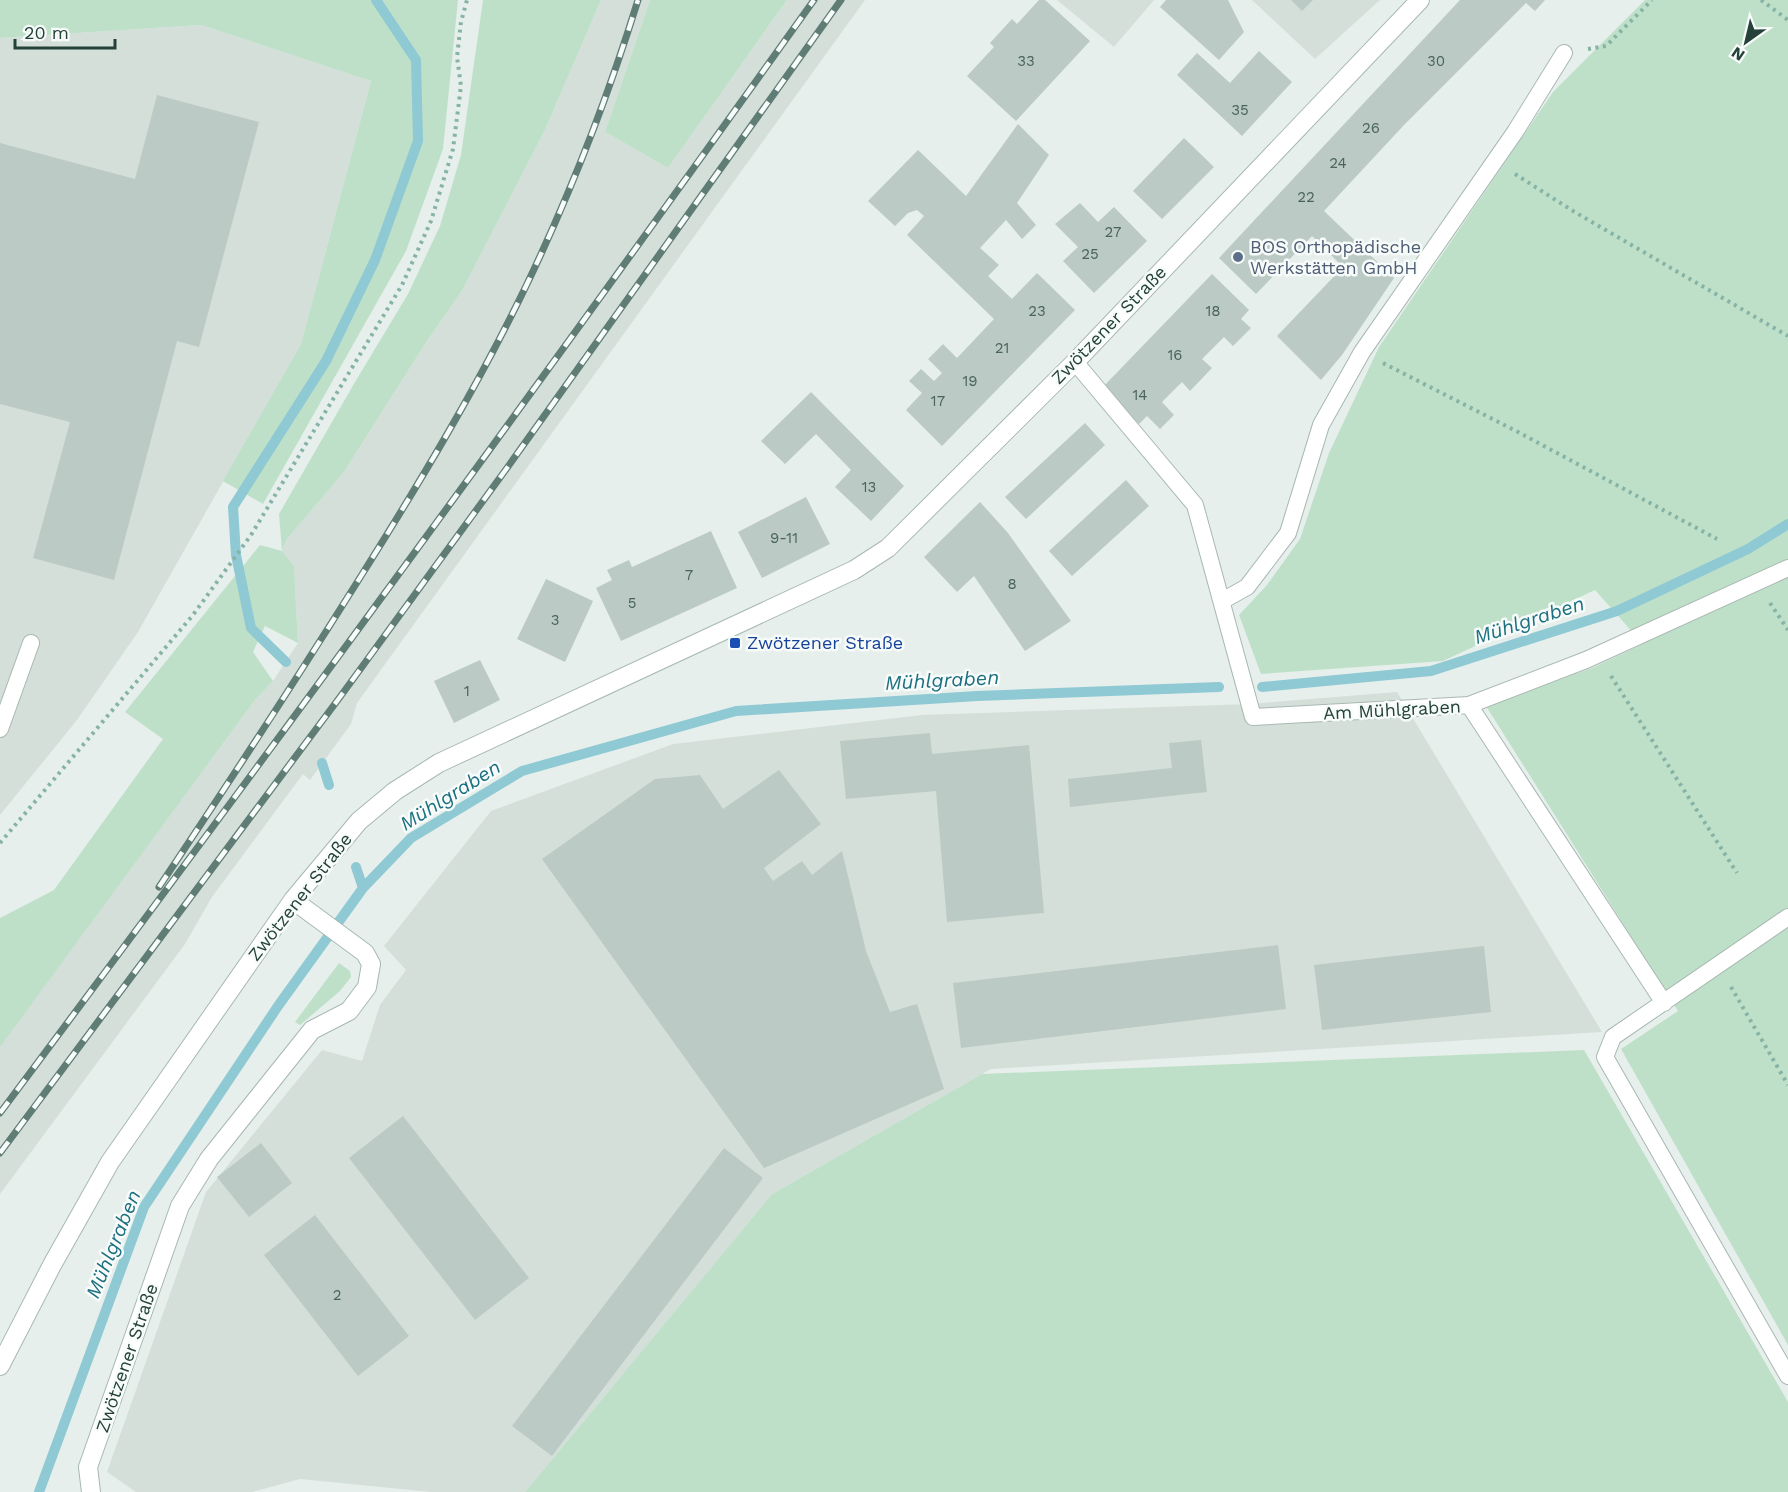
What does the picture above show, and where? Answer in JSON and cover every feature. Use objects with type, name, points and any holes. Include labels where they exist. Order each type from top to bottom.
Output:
[{"type":"street","name":"Zwötzener Straße","points":[[0,1366],[52,1265],[110,1162],[293,900],[359,821],[395,791],[439,764],[854,570],[888,548],[1075,362],[1420,0]]},
{"type":"street","name":"Zwötzener Straße","points":[[91,1492],[88,1467],[180,1206],[209,1159],[312,1030],[349,1011],[367,987],[371,964],[364,953],[293,900]]},
{"type":"lane","points":[[1222,601],[1247,587],[1288,532],[1321,425],[1362,352],[1515,132],[1564,53]]},
{"type":"lane","name":"Am Mühlgraben","points":[[1075,362],[1195,505],[1253,717],[1469,705],[1664,1002]]},
{"type":"lane","points":[[1469,705],[1598,655],[1788,568]]},
{"type":"lane","points":[[0,729],[31,643]]},
{"type":"lane","points":[[1788,917],[1613,1037],[1605,1057],[1788,1376]]},
{"type":"path","points":[[0,843],[193,615],[251,536],[402,285],[431,221],[453,149],[461,86],[457,57],[461,22],[467,0]]},
{"type":"path","points":[[1564,53],[1606,46],[1652,0]]},
{"type":"path","points":[[1761,0],[1788,20]]},
{"type":"path","points":[[1494,161],[1573,211],[1788,336]]},
{"type":"path","points":[[1362,352],[1518,432],[1717,539]]},
{"type":"path","points":[[1757,582],[1788,630]]},
{"type":"path","points":[[1598,655],[1737,873]]},
{"type":"path","points":[[1718,966],[1788,1085]]},
{"type":"shaded area","points":[[601,0],[650,0],[605,132],[668,168],[787,0],[865,0],[357,703],[351,724],[310,780],[303,774],[212,897],[185,944],[0,1194],[0,1046],[255,700],[273,681],[298,643],[294,566],[282,552],[287,539],[344,472],[425,344],[463,289],[545,130]]},
{"type":"shaded area","points":[[1057,0],[1154,0],[1114,47]]},
{"type":"shaded area","points":[[1252,0],[1380,0],[1315,59]]},
{"type":"shaded area","points":[[201,25],[371,81],[301,344],[138,632],[77,720],[0,815],[0,38]]},
{"type":"shaded area","points":[[1397,692],[1602,1032],[991,1069],[772,1194],[525,1492],[431,1492],[300,1479],[252,1492],[136,1492],[107,1472],[206,1192],[322,1050],[362,1061],[380,1005],[406,970],[384,946],[491,811],[673,744],[922,715],[1250,704]]},
{"type":"green space","points":[[0,0],[458,0],[443,149],[406,251],[263,504],[223,481],[301,344],[371,81],[201,25],[0,38]]},
{"type":"green space","points":[[483,0],[601,0],[545,130],[463,289],[425,344],[344,472],[287,539],[282,551],[279,514],[408,294],[440,226],[461,155]]},
{"type":"green space","points":[[650,0],[787,0],[668,168],[605,132]]},
{"type":"green space","points":[[1645,0],[1788,0],[1788,1345],[1621,1049],[1678,1011],[1486,706],[1592,668],[1643,644],[1595,590],[1443,661],[1261,674],[1239,615],[1267,585],[1300,539],[1329,453],[1379,347],[1553,92]]},
{"type":"green space","points":[[260,545],[282,551],[294,566],[298,643],[265,626],[253,652],[273,681],[255,700],[0,1047],[0,918],[54,890],[163,739],[125,712]]},
{"type":"green space","points":[[339,963],[350,971],[351,977],[340,991],[300,1025],[295,1022]]},
{"type":"green space","points":[[1584,1050],[1788,1402],[1788,1492],[525,1492],[772,1194],[982,1074]]},
{"type":"building","points":[[1039,0],[1045,0],[1090,41],[1016,121],[967,76],[994,47],[990,43],[1012,19],[1017,24]]},
{"type":"building","points":[[1166,0],[1228,0],[1244,32],[1219,60],[1160,7]]},
{"type":"building","points":[[1291,0],[1313,0],[1302,11]]},
{"type":"building","points":[[1460,0],[1545,0],[1535,11],[1526,3],[1404,125],[1324,211],[1394,278],[1342,355],[1321,380],[1277,336],[1343,267],[1312,236],[1256,294],[1219,258]]},
{"type":"building","points":[[1259,51],[1292,82],[1242,136],[1177,75],[1197,53],[1230,83]]},
{"type":"building","points":[[157,95],[259,122],[199,347],[177,341],[114,580],[33,558],[70,422],[0,404],[0,143],[135,179]]},
{"type":"building","points":[[1018,124],[1049,155],[1017,203],[1036,225],[1022,239],[1006,220],[980,248],[999,265],[988,276],[1012,299],[1037,273],[1075,310],[942,446],[906,410],[922,393],[909,381],[921,369],[934,381],[942,373],[928,359],[943,344],[957,358],[994,319],[907,235],[924,216],[917,210],[908,213],[895,226],[868,201],[918,150],[966,196]]},
{"type":"building","points":[[1184,138],[1214,167],[1162,219],[1133,191]]},
{"type":"building","points":[[1080,203],[1098,222],[1114,207],[1147,241],[1094,293],[1063,261],[1078,247],[1055,224]]},
{"type":"building","points":[[1212,274],[1249,310],[1241,319],[1251,328],[1233,346],[1224,337],[1202,359],[1212,368],[1190,391],[1182,382],[1162,402],[1174,415],[1160,429],[1147,416],[1139,424],[1102,388]]},
{"type":"building","points":[[811,392],[904,486],[871,521],[835,487],[851,470],[816,434],[785,464],[761,441]]},
{"type":"building","points":[[1085,423],[1105,445],[1026,519],[1005,497]]},
{"type":"building","points":[[1126,480],[1149,506],[1072,576],[1049,551]]},
{"type":"building","points":[[806,497],[830,544],[762,578],[738,532]]},
{"type":"building","points":[[980,502],[1008,533],[1071,621],[1025,651],[974,576],[957,592],[924,557]]},
{"type":"building","points":[[711,531],[737,588],[621,641],[596,588],[612,580],[607,570],[629,560],[632,567]]},
{"type":"building","points":[[546,579],[593,601],[565,662],[517,639]]},
{"type":"building","points":[[480,660],[500,700],[454,723],[434,681]]},
{"type":"building","points":[[930,733],[932,754],[1029,745],[1044,913],[947,922],[936,791],[846,799],[840,741]]},
{"type":"building","points":[[1201,740],[1207,792],[1070,807],[1068,779],[1172,768],[1169,743]]},
{"type":"building","points":[[779,770],[821,824],[764,868],[773,881],[802,861],[812,875],[842,851],[866,951],[890,1012],[917,1004],[944,1089],[764,1168],[542,859],[655,779],[700,775],[723,809]]},
{"type":"building","points":[[1278,945],[1286,1009],[961,1048],[953,983]]},
{"type":"building","points":[[1484,946],[1491,1012],[1322,1030],[1314,965]]},
{"type":"building","points":[[403,1116],[529,1278],[475,1320],[349,1158]]},
{"type":"building","points":[[261,1143],[292,1183],[249,1217],[217,1177]]},
{"type":"building","points":[[724,1148],[763,1178],[552,1456],[512,1426]]},
{"type":"building","points":[[315,1215],[409,1336],[358,1376],[264,1255]]},
{"type":"waterway","points":[[286,662],[251,628],[236,555],[233,507],[326,361],[375,260],[418,141],[416,60],[376,0]]},
{"type":"waterway","name":"Mühlgraben","points":[[1262,687],[1431,671],[1617,611],[1748,549],[1788,524]]},
{"type":"waterway","name":"Mühlgraben","points":[[39,1492],[144,1207],[278,1006],[363,888],[411,838],[522,771],[736,711],[977,696],[1219,687]]},
{"type":"waterway","points":[[322,763],[329,785]]},
{"type":"waterway","points":[[356,867],[363,888]]},
{"type":"railway","points":[[159,887],[379,548],[446,437],[488,361],[527,284],[574,179],[638,0]]},
{"type":"railway","points":[[0,1113],[410,559],[814,0]]},
{"type":"railway","points":[[0,1153],[340,697],[507,468],[841,0]]},
{"type":"place","name":"BOS Orthopädische Werkstätten GmbH","points":[[1238,257]]},
{"type":"place","name":"Zwötzener Straße","points":[[735,643]]}]
